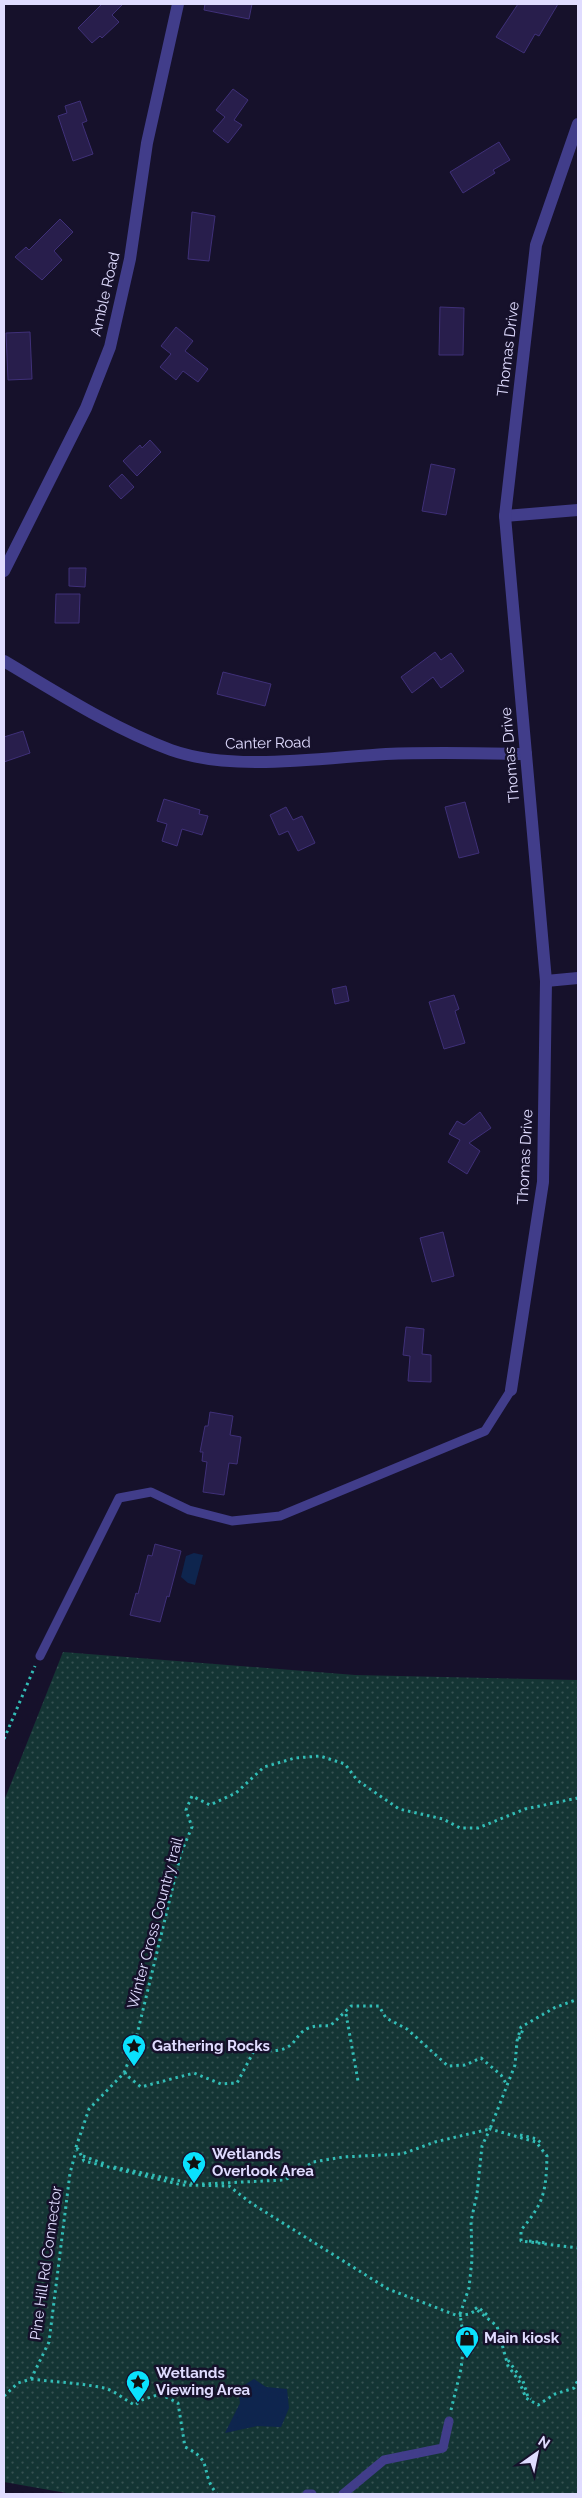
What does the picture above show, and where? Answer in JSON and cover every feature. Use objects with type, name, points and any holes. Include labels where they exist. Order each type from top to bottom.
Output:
[{"type":"street","name":"Amble Road","points":[[4,571],[8,550],[56,471],[86,408],[110,347],[130,259],[147,142],[178,4]]},
{"type":"street","name":"Thomas Drive","points":[[511,1390],[543,1182],[546,981],[505,516],[536,244],[578,124]]},
{"type":"street","points":[[505,516],[578,510]]},
{"type":"street","name":"Canter Road","points":[[4,661],[108,722],[172,750],[219,760],[252,761],[424,752],[526,754]]},
{"type":"street","points":[[546,981],[578,978]]},
{"type":"lane","points":[[40,1656],[118,1498],[151,1492],[189,1510],[232,1520],[280,1516],[484,1431],[511,1390]]},
{"type":"lane","points":[[343,2494],[384,2460],[443,2448],[449,2421]]},
{"type":"lane","points":[[307,2494],[312,2494]]},
{"type":"path","points":[[4,1739],[40,1656]]},
{"type":"path","name":"Winter Cross Country trail","points":[[76,2150],[90,2109],[124,2073],[134,2047],[181,1854],[192,1827],[186,1810],[192,1796],[210,1805],[236,1793],[264,1767],[295,1758],[320,1756],[345,1764],[357,1780],[399,1809],[443,1820],[460,1828],[478,1828],[525,1809],[578,1799]]},
{"type":"path","points":[[507,2085],[502,2075],[481,2058],[465,2065],[448,2066],[407,2029],[386,2018],[379,2006],[351,2006],[346,2014],[330,2026],[316,2025],[304,2029],[290,2045],[280,2050],[255,2049],[237,2083],[221,2084],[194,2073],[141,2087],[125,2074],[142,2024],[181,1857],[194,1826],[187,1810],[192,1797],[210,1805],[236,1794],[264,1768],[295,1759],[319,1757],[345,1764],[357,1781],[399,1810],[444,1820],[460,1829],[476,1830],[525,1810],[578,1799]]},
{"type":"path","points":[[449,2421],[461,2369],[464,2342],[460,2314],[469,2288],[472,2259],[470,2221],[477,2194],[482,2146],[515,2065],[517,2042],[521,2027],[554,2008],[578,1999]]},
{"type":"path","points":[[578,1999],[524,2027],[518,2043],[516,2063],[492,2128],[537,2139],[545,2148],[549,2157],[544,2188],[546,2198],[537,2214],[522,2230],[522,2240],[578,2247]]},
{"type":"path","points":[[346,2014],[358,2081]]},
{"type":"path","name":"Pine Hill Rd Connector","points":[[31,2379],[49,2342],[70,2173],[77,2145],[89,2111],[125,2074]]},
{"type":"path","points":[[77,2145],[85,2158],[111,2166],[169,2179],[209,2184],[285,2180],[313,2162],[343,2157],[402,2154],[435,2142],[490,2129],[536,2142],[547,2156],[543,2188],[544,2198],[537,2212],[521,2230],[521,2241],[578,2247]]},
{"type":"path","points":[[76,2150],[84,2161],[160,2180],[182,2185],[229,2186],[251,2203],[388,2289],[458,2316],[477,2310],[497,2326],[508,2366],[519,2381],[526,2398],[538,2405],[554,2394],[574,2388],[578,2379]]},
{"type":"path","points":[[460,2314],[470,2312],[478,2307],[498,2324],[509,2362],[523,2381],[528,2397],[538,2403],[554,2393],[574,2387],[578,2379]]},
{"type":"path","points":[[4,2396],[18,2383],[31,2379],[80,2383],[90,2387],[106,2388],[135,2405],[142,2400],[160,2394],[178,2403],[185,2447],[195,2452],[205,2462],[208,2483],[218,2494]]},
{"type":"green space","points":[[63,1652],[355,1675],[578,1680],[578,2494],[72,2494],[4,2482],[4,1801]]},
{"type":"water","points":[[194,1553],[203,1555],[195,1585],[188,1583],[181,1577],[186,1556]]},
{"type":"water","points":[[254,2379],[266,2387],[287,2389],[289,2408],[281,2427],[257,2426],[225,2433],[240,2403],[238,2389]]},
{"type":"building","points":[[102,4],[123,4],[112,15],[119,22],[102,38],[100,36],[92,43],[78,28]]},
{"type":"building","points":[[205,4],[252,4],[249,19],[204,10]]},
{"type":"building","points":[[518,4],[558,4],[539,36],[535,34],[524,53],[496,37]]},
{"type":"building","points":[[233,89],[248,100],[234,120],[242,125],[228,143],[213,131],[225,117],[216,110]]},
{"type":"building","points":[[80,101],[87,121],[82,123],[93,154],[73,161],[58,116],[67,113],[65,106]]},
{"type":"building","points":[[499,142],[510,160],[493,170],[495,173],[463,193],[450,172]]},
{"type":"building","points":[[192,212],[215,216],[209,261],[188,259]]},
{"type":"building","points":[[60,219],[73,232],[54,251],[62,260],[42,280],[15,257],[26,247],[29,250]]},
{"type":"building","points":[[440,307],[464,308],[463,355],[439,355]]},
{"type":"building","points":[[176,327],[193,341],[185,351],[208,369],[198,382],[183,371],[176,380],[160,367],[171,354],[161,346]]},
{"type":"building","points":[[30,332],[32,379],[8,380],[6,333]]},
{"type":"building","points":[[150,440],[161,452],[137,476],[123,461],[140,445],[142,448]]},
{"type":"building","points":[[431,464],[455,469],[446,515],[422,511]]},
{"type":"building","points":[[122,474],[134,487],[121,499],[109,486]]},
{"type":"building","points":[[69,568],[86,568],[85,587],[69,586]]},
{"type":"building","points":[[56,594],[80,594],[79,623],[55,623]]},
{"type":"building","points":[[435,652],[441,660],[451,653],[464,671],[441,688],[433,677],[412,693],[401,677]]},
{"type":"building","points":[[223,672],[271,684],[265,706],[217,694]]},
{"type":"building","points":[[23,731],[30,753],[4,762],[4,737]]},
{"type":"building","points":[[164,799],[200,810],[199,814],[208,816],[202,835],[182,829],[177,846],[162,841],[167,824],[157,821]]},
{"type":"building","points":[[465,802],[479,853],[459,858],[445,807]]},
{"type":"building","points":[[286,807],[293,820],[302,816],[315,843],[298,851],[288,831],[279,835],[270,815]]},
{"type":"building","points":[[346,986],[349,1001],[335,1004],[332,989]]},
{"type":"building","points":[[454,995],[459,1009],[455,1011],[465,1043],[444,1049],[429,1002]]},
{"type":"building","points":[[480,1112],[491,1128],[469,1143],[480,1151],[467,1174],[448,1162],[460,1140],[449,1134],[457,1121],[464,1125]]},
{"type":"building","points":[[443,1232],[454,1276],[432,1282],[420,1238]]},
{"type":"building","points":[[406,1327],[424,1329],[422,1354],[431,1355],[431,1382],[408,1381],[410,1356],[403,1355]]},
{"type":"building","points":[[210,1412],[233,1416],[230,1435],[241,1437],[237,1464],[229,1463],[224,1495],[203,1492],[207,1462],[202,1461],[203,1452],[200,1452]]},
{"type":"building","points":[[155,1544],[181,1551],[169,1597],[167,1596],[160,1622],[130,1615],[136,1593],[138,1594],[148,1555],[152,1556]]},
{"type":"place","name":"Gathering Rocks","points":[[134,2067]]},
{"type":"place","name":"Wetlands Overlook Area","points":[[194,2184]]},
{"type":"place","name":"Main kiosk","points":[[467,2359]]},
{"type":"place","name":"Wetlands Viewing Area","points":[[138,2403]]}]
